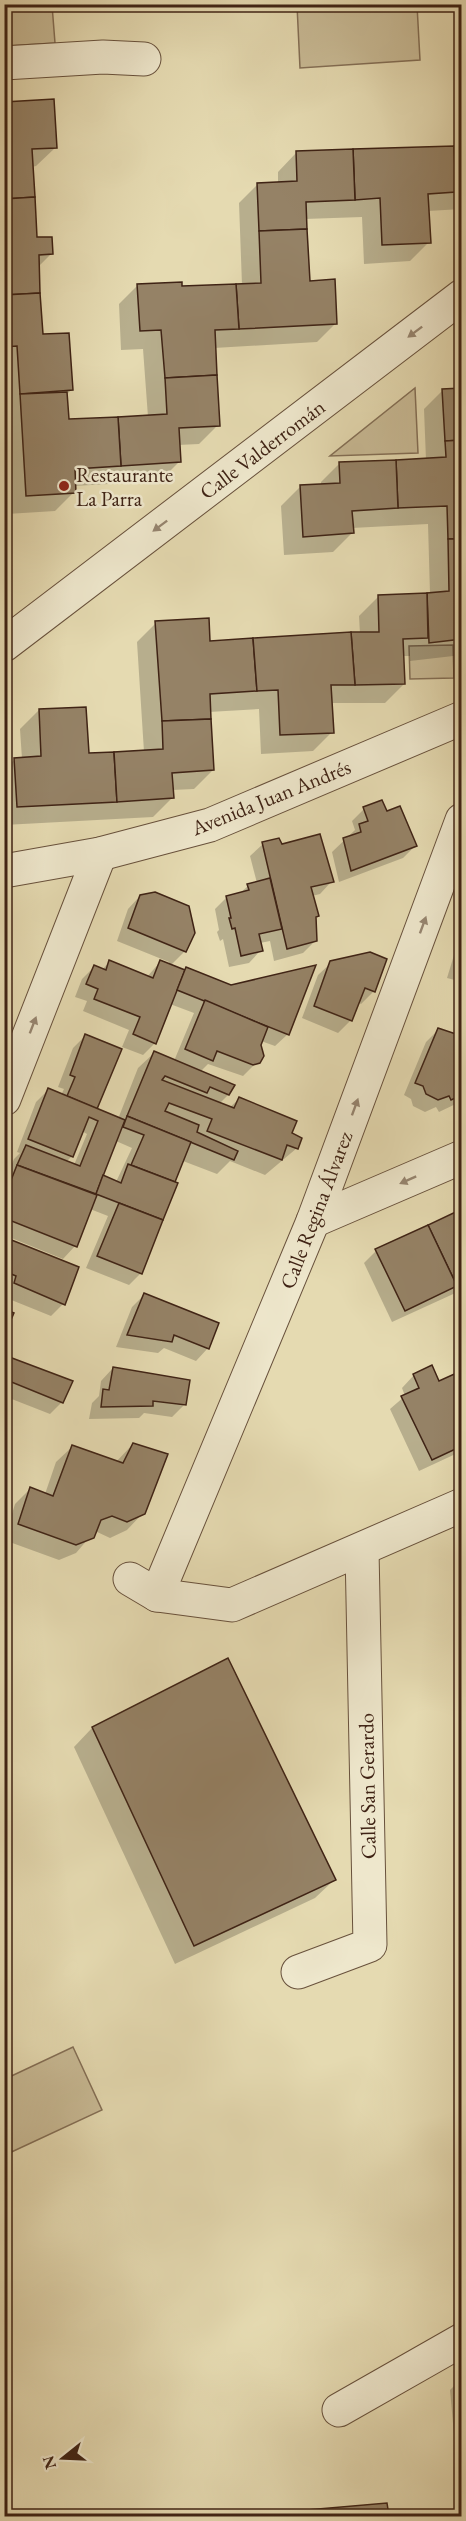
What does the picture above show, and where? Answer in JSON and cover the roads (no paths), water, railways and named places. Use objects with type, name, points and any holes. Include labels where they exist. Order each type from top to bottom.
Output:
[{"type":"street","points":[[4,63],[103,57],[144,59]]},
{"type":"street","name":"Calle Valderromán","points":[[4,645],[462,296]]},
{"type":"street","name":"Avenida Juan Andrés","points":[[4,872],[100,854],[210,825],[462,718]]},
{"type":"street","name":"Calle Regina Álvarez","points":[[362,1550],[232,1605],[143,1587],[313,1221],[462,820]]},
{"type":"street","points":[[4,1099],[100,854]]},
{"type":"street","points":[[313,1221],[462,1157]]},
{"type":"street","points":[[362,1550],[462,1505]]},
{"type":"street","name":"Calle San Gerardo","points":[[298,1972],[370,1945],[362,1550]]},
{"type":"street","points":[[339,2410],[462,2340]]},
{"type":"place","name":"Restaurante La Parra","points":[[64,486]]}]
